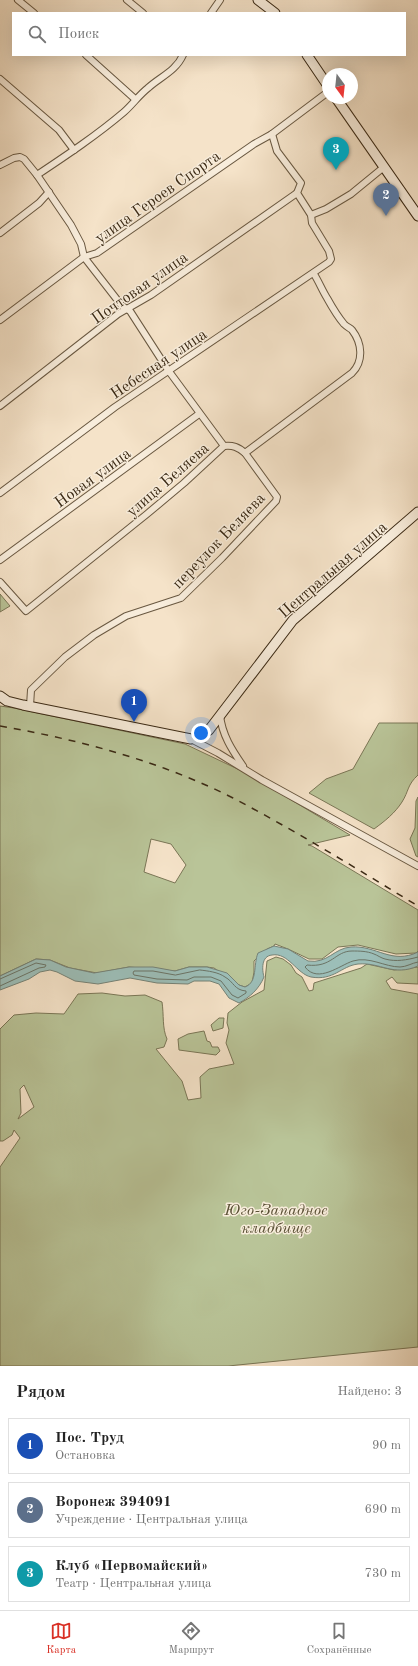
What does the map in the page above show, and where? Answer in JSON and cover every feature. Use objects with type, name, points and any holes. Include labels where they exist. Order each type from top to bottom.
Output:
[{"type":"street","points":[[18,0],[33,12]]},
{"type":"street","points":[[127,0],[142,12]]},
{"type":"street","points":[[212,12],[220,0]]},
{"type":"street","points":[[261,1],[274,12]]},
{"type":"street","points":[[87,56],[135,98]]},
{"type":"street","points":[[37,175],[74,150],[124,111],[135,98],[152,84],[167,75],[180,62],[183,56]]},
{"type":"street","points":[[308,56],[322,77]]},
{"type":"street","points":[[0,78],[58,130],[74,150]]},
{"type":"street","name":"улица Героев Спорта","points":[[0,320],[84,258],[97,253],[254,144],[272,134],[322,96]]},
{"type":"street","points":[[340,104],[418,216]]},
{"type":"street","points":[[272,134],[277,151],[301,183],[297,194],[311,215],[326,209],[351,194],[384,167]]},
{"type":"street","points":[[0,165],[14,158],[20,157],[24,159],[37,175],[71,225],[81,244],[84,258],[122,306],[130,311],[146,333],[168,370],[224,446]]},
{"type":"street","points":[[0,233],[39,203],[49,192]]},
{"type":"street","name":"Почтовая улица","points":[[0,406],[126,309],[152,295],[297,194]]},
{"type":"street","name":"Небесная улица","points":[[0,493],[115,407],[168,370],[181,364],[326,266],[331,259],[329,251],[312,223],[311,215]]},
{"type":"street","points":[[245,453],[352,373],[359,363],[360,349],[351,330],[344,324],[326,298],[314,274]]},
{"type":"street","name":"Новая улица","points":[[0,560],[200,414]]},
{"type":"street","name":"улица Беляева","points":[[0,582],[26,611],[147,514],[184,483],[224,446],[232,445],[239,447],[245,453]]},
{"type":"street","name":"переулок Беляева","points":[[30,706],[31,690],[65,657],[94,635],[126,616],[181,598],[222,558],[276,500],[277,497],[245,453]]},
{"type":"street","name":"Центральная улица","points":[[191,739],[205,734],[293,620],[418,512]]},
{"type":"street","points":[[0,696],[7,701],[191,739],[418,866]]},
{"type":"street","points":[[220,715],[223,732],[232,751],[245,768]]},
{"type":"green space","points":[[0,594],[10,606],[0,612]]},
{"type":"green space","points":[[0,706],[185,744],[246,773],[350,835],[308,845],[418,910],[418,951],[416,953],[396,954],[358,945],[338,947],[322,959],[309,959],[275,944],[254,961],[252,983],[245,987],[239,985],[214,968],[207,967],[189,967],[175,971],[129,967],[97,973],[70,968],[50,960],[36,959],[0,976]],"holes":[[[151,839],[171,844],[186,865],[175,883],[144,872]]]},
{"type":"green space","points":[[379,723],[418,723],[418,775],[408,788],[402,802],[396,810],[374,829],[309,793],[326,779],[353,769]]},
{"type":"green space","points":[[418,797],[418,857],[416,856],[410,839],[415,828],[416,801]]},
{"type":"green space","name":"Юго-Западное кладбище","points":[[276,957],[283,959],[291,965],[296,973],[302,977],[309,991],[313,990],[314,983],[361,968],[367,964],[394,970],[418,967],[418,984],[397,983],[392,977],[386,981],[391,989],[418,994],[418,1347],[228,1366],[0,1366],[0,1167],[20,1138],[14,1130],[12,1135],[3,1141],[0,1141],[0,1029],[14,1015],[36,1013],[64,1014],[78,994],[102,993],[125,996],[145,995],[162,1002],[165,1035],[167,1039],[164,1047],[156,1049],[182,1081],[188,1100],[201,1098],[200,1077],[209,1069],[234,1064],[226,1043],[229,1030],[227,1023],[228,1013],[242,1002],[264,990],[267,961]],"holes":[[[24,1085],[34,1107],[18,1119],[21,1113],[20,1089]]]},
{"type":"green space","points":[[219,1018],[224,1018],[223,1028],[213,1031],[211,1025]]},
{"type":"green space","points":[[204,1031],[207,1041],[210,1042],[212,1047],[218,1047],[220,1051],[216,1055],[179,1050],[178,1039],[188,1034]]},
{"type":"water","points":[[274,946],[288,949],[308,961],[321,960],[340,950],[351,947],[360,947],[392,956],[409,955],[418,952],[418,966],[409,969],[394,970],[374,965],[358,964],[347,967],[326,977],[319,978],[306,975],[283,957],[272,955],[268,956],[264,961],[264,977],[260,985],[247,998],[239,1003],[229,998],[219,984],[210,981],[194,981],[188,984],[157,983],[130,978],[98,984],[75,981],[50,970],[40,972],[29,979],[0,990],[0,976],[36,959],[50,960],[66,967],[94,973],[129,967],[153,967],[175,971],[189,967],[207,967],[227,973],[239,985],[245,987],[249,985],[254,977],[258,953]]},
{"type":"railway","points":[[0,726],[60,738],[119,753],[177,773],[205,785],[233,798],[326,850],[418,906]]},
{"type":"place","name":"Клуб «Первомайский»","points":[[336,170]]},
{"type":"place","name":"Воронеж 394091","points":[[386,216]]},
{"type":"place","name":"Пос. Труд","points":[[134,722]]}]
